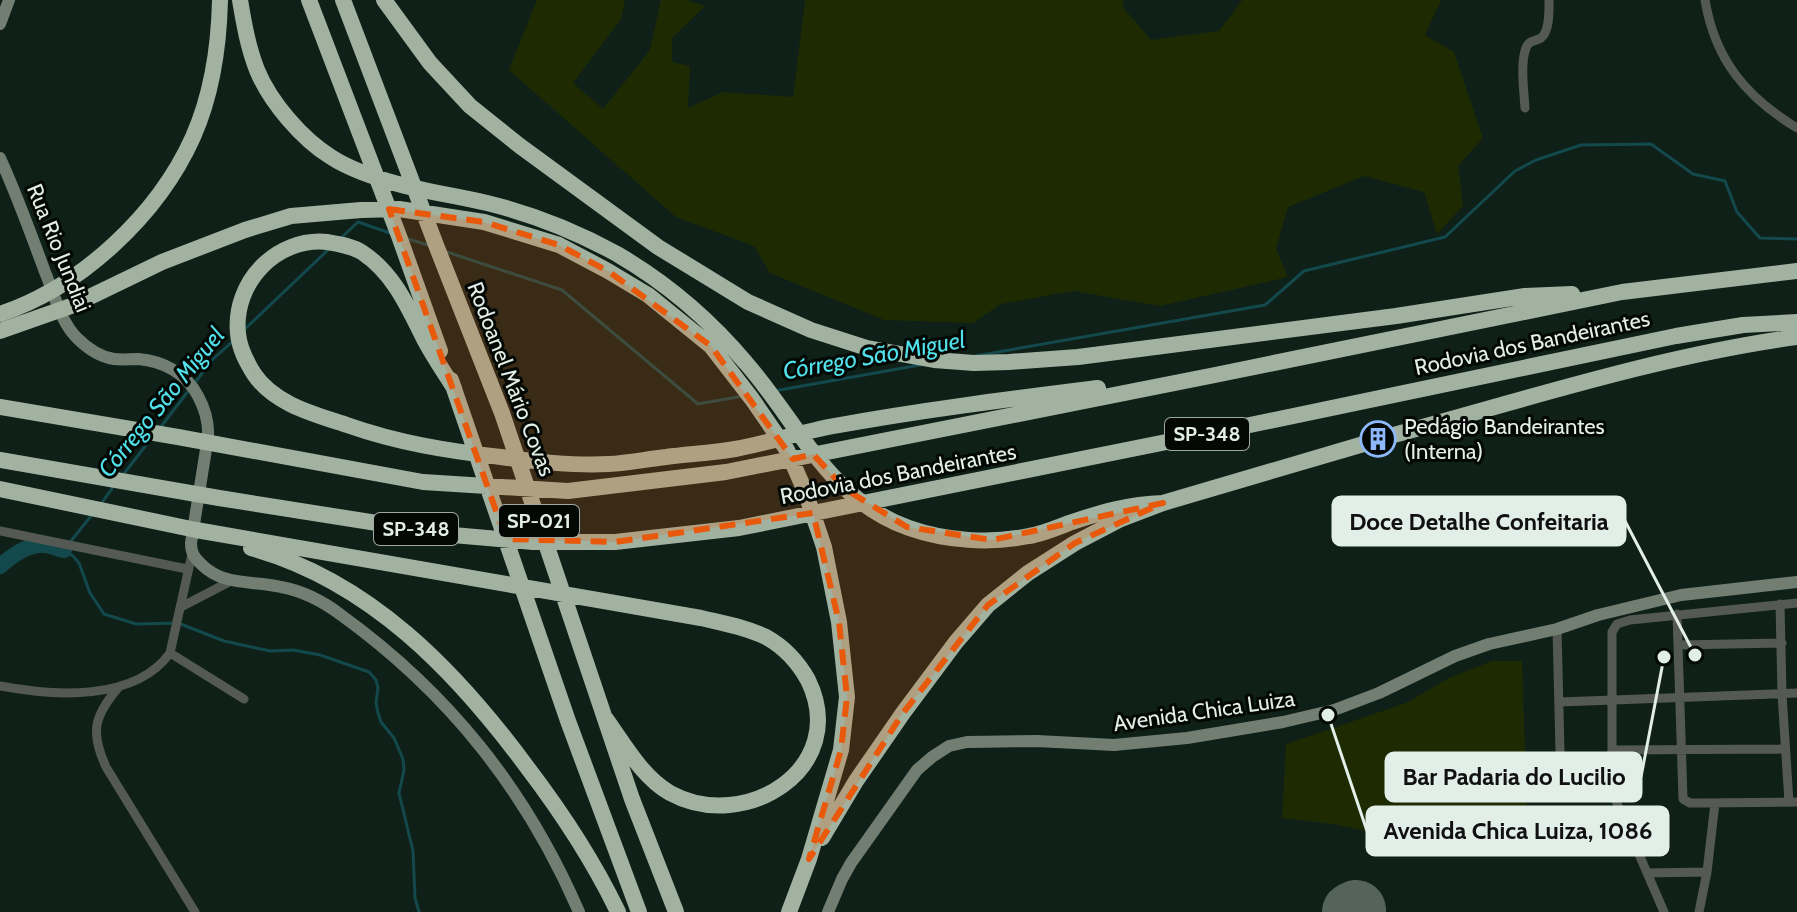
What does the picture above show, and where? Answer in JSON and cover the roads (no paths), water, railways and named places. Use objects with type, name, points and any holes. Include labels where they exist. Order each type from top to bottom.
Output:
[{"type":"highway","points":[[0,314],[59,287],[110,248],[138,221],[171,177],[193,136],[211,82],[220,26],[220,0]]},
{"type":"highway","points":[[240,0],[247,39],[259,74],[281,110],[301,133],[330,157],[398,184],[490,203],[559,226],[617,254],[666,286],[719,333],[748,364],[820,463],[845,489],[878,514],[935,536],[992,540],[1030,536],[1135,504],[1163,503]]},
{"type":"highway","name":"SP-021","points":[[309,0],[399,236],[568,721],[639,912]]},
{"type":"highway","name":"Rodoanel Mário Covas","points":[[343,0],[502,413],[632,799],[676,912]]},
{"type":"highway","points":[[384,0],[430,63],[470,106],[658,247],[748,302],[811,330],[867,348],[934,360],[974,363],[1078,357],[1525,296],[1622,292]]},
{"type":"highway","points":[[0,331],[71,306],[162,262],[245,230],[291,216],[361,210],[399,209],[484,222],[559,245],[648,295],[711,346],[752,399],[787,450],[824,547],[839,622],[847,697],[841,750],[809,859],[789,912]]},
{"type":"highway","points":[[456,395],[390,276],[362,251],[343,244],[314,241],[293,245],[273,256],[253,276],[243,294],[237,326],[244,358],[257,378],[277,396],[302,409],[379,435],[438,450],[537,462],[609,464],[734,449],[832,426],[1215,375]]},
{"type":"highway","name":"Rodovia dos Bandeirantes","points":[[0,407],[423,482],[568,491],[726,472],[1622,292],[1797,271]]},
{"type":"highway","name":"Rodovia dos Bandeirantes","points":[[0,460],[453,535],[533,542],[615,542],[739,528],[1676,336],[1743,325],[1797,322]]},
{"type":"highway","points":[[1390,436],[1631,370],[1739,345],[1797,337]]},
{"type":"highway","points":[[809,859],[856,781],[956,642],[988,605],[1028,573],[1121,519],[1163,503],[1367,443]]},
{"type":"highway","points":[[0,489],[196,530],[268,552],[321,576],[383,613],[425,648],[496,725],[555,804],[593,864],[618,912]]},
{"type":"highway","points":[[215,535],[733,626],[765,637],[792,656],[811,686],[818,715],[816,737],[801,770],[769,796],[723,806],[698,805],[668,792],[646,774],[606,719]]},
{"type":"main road","points":[[0,24],[9,0]]},
{"type":"main road","name":"Rua Rio Jundiai","points":[[0,158],[59,308],[76,337],[101,355],[156,362],[170,368],[188,381],[204,408],[209,425],[191,538],[192,554]]},
{"type":"main road","points":[[192,554],[206,569],[231,581],[279,586],[323,603],[392,656],[427,688],[482,747],[507,782],[544,843],[579,912]]},
{"type":"main road","name":"Avenida Chica Luiza","points":[[828,912],[851,863],[917,770],[949,746],[967,742],[1037,741],[1114,745],[1187,738],[1283,722],[1334,710],[1379,693],[1455,656],[1489,644],[1681,595],[1797,582]]},
{"type":"street","points":[[1525,108],[1524,54],[1526,45],[1545,33],[1549,0]]},
{"type":"street","points":[[1705,0],[1715,38],[1736,77],[1772,113],[1797,128]]},
{"type":"street","points":[[0,531],[187,569]]},
{"type":"street","points":[[0,686],[49,693],[118,688],[149,675],[170,653],[192,554]]},
{"type":"street","points":[[181,607],[231,581]]},
{"type":"street","points":[[1557,629],[1561,792],[1569,797],[1608,797],[1612,792],[1614,627],[1630,620],[1797,603]]},
{"type":"street","points":[[1677,614],[1683,799],[1690,803],[1793,802],[1785,749],[1780,604]]},
{"type":"street","points":[[1680,645],[1782,643]]},
{"type":"street","points":[[170,653],[244,699]]},
{"type":"street","points":[[118,688],[100,710],[97,721],[100,754],[195,912]]},
{"type":"street","points":[[1560,702],[1797,693]]},
{"type":"street","points":[[1613,750],[1785,749]]},
{"type":"street","points":[[1616,801],[1664,912]]},
{"type":"street","points":[[1699,912],[1715,803]]},
{"type":"street","points":[[1647,873],[1707,872]]},
{"type":"waterway","name":"Córrego São Miguel","points":[[975,356],[1265,305],[1304,271],[1445,237],[1515,171],[1536,160],[1581,145],[1651,144],[1693,174],[1725,181],[1737,212],[1760,238],[1797,239]]},
{"type":"waterway","name":"Córrego São Miguel","points":[[342,237],[358,222],[390,233]]},
{"type":"waterway","name":"Córrego São Miguel","points":[[405,238],[428,245]]},
{"type":"waterway","name":"Córrego São Miguel","points":[[246,328],[330,248]]},
{"type":"waterway","name":"Córrego São Miguel","points":[[447,252],[562,290],[698,404],[743,396]]},
{"type":"waterway","name":"Córrego São Miguel","points":[[194,384],[213,359],[232,342]]},
{"type":"waterway","name":"Córrego São Miguel","points":[[774,391],[920,365]]},
{"type":"waterway","name":"Córrego São Miguel","points":[[160,428],[189,390]]},
{"type":"waterway","name":"Córrego São Miguel","points":[[123,475],[150,440]]},
{"type":"waterway","name":"Córrego São Miguel","points":[[101,504],[113,487]]},
{"type":"waterway","name":"Córrego São Miguel","points":[[71,541],[91,516]]},
{"type":"waterway","points":[[0,566],[32,546],[46,545],[64,550]]},
{"type":"waterway","points":[[67,547],[64,550],[79,563],[90,593],[104,614],[136,624],[178,623],[224,641],[270,651],[293,650],[320,655],[369,672],[378,688],[376,703],[381,722],[394,738],[403,759],[399,793],[413,851],[415,898],[419,912]]},
{"type":"place","name":"Pedágio Bandeirantes (Interna)","points":[[1378,439]]},
{"type":"place","name":"Doce Detalhe Confeitaria","points":[[1695,655]]},
{"type":"place","name":"Bar Padaria do Lucilio","points":[[1664,657]]},
{"type":"place","name":"Avenida Chica Luiza, 1086","points":[[1328,715]]}]
